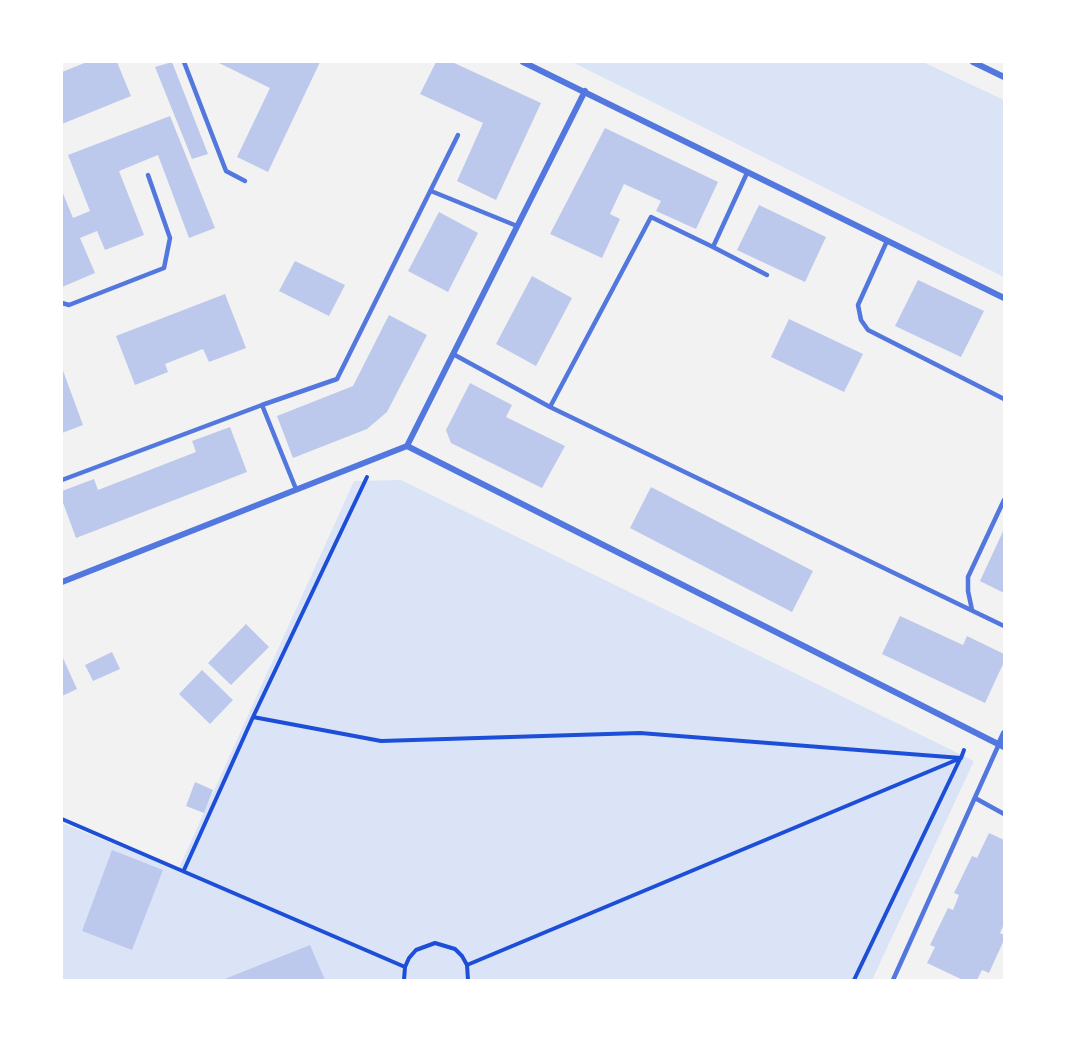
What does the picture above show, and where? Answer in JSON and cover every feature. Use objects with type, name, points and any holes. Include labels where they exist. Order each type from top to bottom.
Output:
[{"type":"street","points":[[523,62],[1005,298]]},
{"type":"street","points":[[973,62],[1005,77]]},
{"type":"street","points":[[62,582],[407,446],[585,91]]},
{"type":"street","points":[[407,446],[1002,745],[1005,733]]},
{"type":"lane","points":[[184,62],[226,171],[246,181]]},
{"type":"lane","points":[[62,480],[337,379],[458,135]]},
{"type":"lane","points":[[713,247],[747,173]]},
{"type":"lane","points":[[62,303],[69,305],[164,268],[170,238],[148,175]]},
{"type":"lane","points":[[431,191],[517,226]]},
{"type":"lane","points":[[550,407],[651,217],[767,275]]},
{"type":"lane","points":[[886,241],[858,305],[861,320],[868,330],[1005,399]]},
{"type":"lane","points":[[453,354],[550,407],[1005,626]]},
{"type":"lane","points":[[262,405],[296,489]]},
{"type":"lane","points":[[972,610],[968,591],[969,577],[1005,500]]},
{"type":"lane","points":[[893,981],[975,798],[1002,745]]},
{"type":"lane","points":[[975,798],[1005,814]]},
{"type":"path","points":[[184,870],[253,717],[367,477]]},
{"type":"path","points":[[253,717],[381,741],[639,732],[961,758]]},
{"type":"path","points":[[854,981],[964,750]]},
{"type":"path","points":[[467,965],[961,758]]},
{"type":"path","points":[[62,819],[405,967]]},
{"type":"path","points":[[404,981],[405,967],[416,950],[435,943],[455,949],[467,965],[468,981]]},
{"type":"shaded area","points":[[572,62],[923,62],[1004,100],[1004,277]]},
{"type":"shaded area","points":[[401,480],[974,761],[872,980],[62,980],[62,823],[178,870],[354,481]]},
{"type":"building","points":[[87,62],[117,62],[131,96],[62,124],[62,72]]},
{"type":"building","points":[[172,62],[208,154],[192,159],[155,67]]},
{"type":"building","points":[[217,62],[320,62],[268,172],[237,157],[270,88]]},
{"type":"building","points":[[436,62],[452,62],[541,103],[496,200],[457,181],[483,123],[420,94]]},
{"type":"building","points":[[170,116],[215,228],[189,238],[158,155],[119,171],[144,235],[105,250],[97,231],[80,238],[95,273],[62,287],[62,191],[73,218],[90,211],[68,155]]},
{"type":"building","points":[[605,128],[718,182],[696,229],[656,211],[661,201],[624,184],[610,214],[620,219],[602,258],[550,234]]},
{"type":"building","points":[[759,205],[826,237],[805,282],[737,250]]},
{"type":"building","points":[[439,212],[478,233],[448,292],[408,271]]},
{"type":"building","points":[[295,261],[345,285],[329,316],[279,291]]},
{"type":"building","points":[[532,276],[572,298],[536,366],[496,344]]},
{"type":"building","points":[[918,280],[984,311],[961,357],[895,326]]},
{"type":"building","points":[[225,294],[246,348],[209,362],[203,349],[165,364],[168,372],[135,385],[116,336]]},
{"type":"building","points":[[389,315],[427,335],[387,412],[367,429],[293,458],[277,416],[353,386]]},
{"type":"building","points":[[789,319],[863,354],[844,392],[771,357]]},
{"type":"building","points":[[62,368],[83,425],[62,433]]},
{"type":"building","points":[[470,383],[512,405],[506,417],[565,446],[542,488],[451,443],[446,430]]},
{"type":"building","points":[[230,427],[247,472],[76,538],[62,500],[62,491],[94,479],[98,490],[196,452],[192,441]]},
{"type":"building","points":[[651,487],[813,571],[792,612],[630,528]]},
{"type":"building","points":[[1004,529],[1004,593],[980,581]]},
{"type":"building","points":[[900,616],[963,645],[967,636],[1004,654],[1004,662],[985,703],[882,654]]},
{"type":"building","points":[[246,624],[269,647],[231,685],[208,663]]},
{"type":"building","points":[[112,652],[120,669],[93,681],[85,665]]},
{"type":"building","points":[[62,656],[77,689],[62,696]]},
{"type":"building","points":[[202,670],[233,700],[210,724],[179,694]]},
{"type":"building","points":[[195,782],[213,790],[204,813],[186,806]]},
{"type":"building","points":[[989,833],[1004,840],[1004,924],[1000,933],[1004,935],[1004,940],[989,973],[982,970],[977,980],[963,980],[927,963],[935,947],[930,945],[948,908],[953,910],[959,895],[954,893],[972,856],[977,858]]},
{"type":"building","points":[[112,850],[163,870],[132,950],[82,931]]},
{"type":"building","points":[[310,945],[325,980],[222,980]]}]
